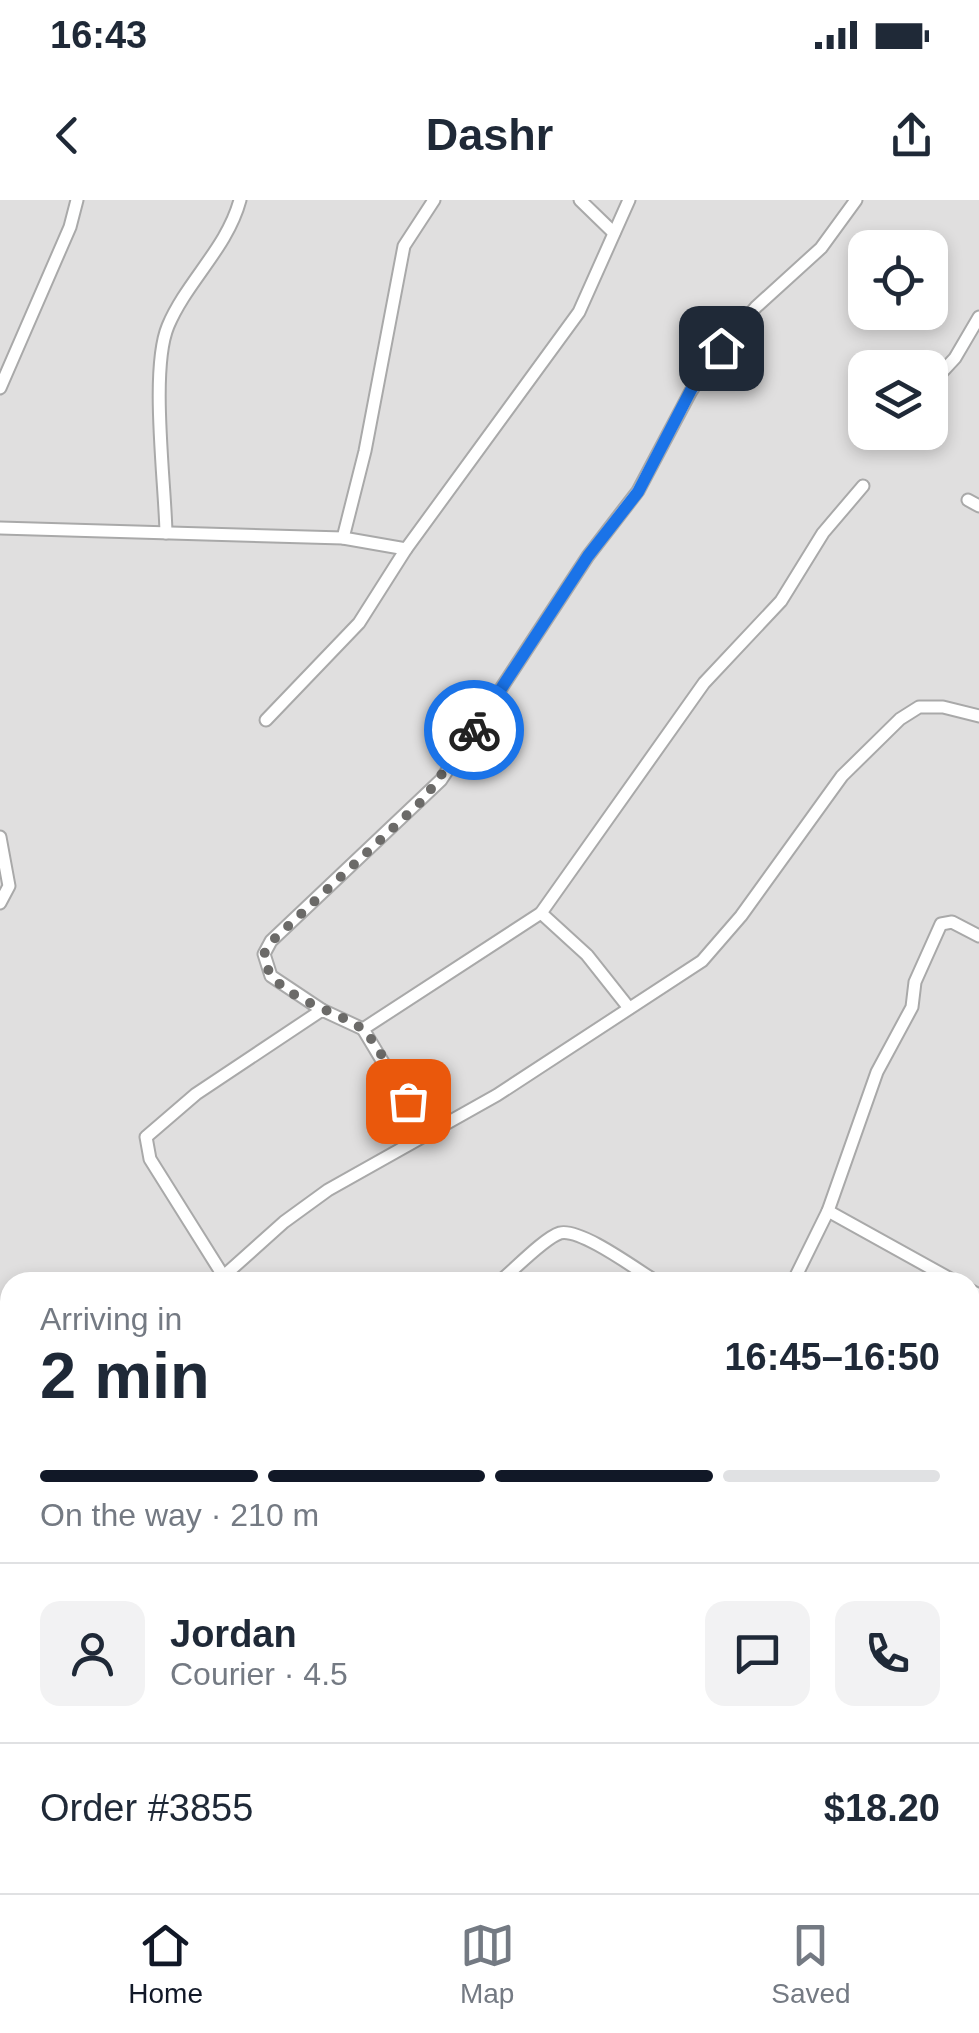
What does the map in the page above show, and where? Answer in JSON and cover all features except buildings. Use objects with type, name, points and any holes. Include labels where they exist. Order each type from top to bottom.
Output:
[{"type":"street","points":[[0,388],[70,227],[77,200]]},
{"type":"street","points":[[166,533],[160,364],[167,328],[229,230],[240,200]]},
{"type":"street","points":[[343,538],[365,451],[404,246],[434,200]]},
{"type":"street","points":[[580,200],[614,233]]},
{"type":"street","points":[[266,720],[359,624],[496,421],[558,345],[608,254],[629,200]]},
{"type":"street","points":[[425,1132],[364,1029],[322,1010],[272,976],[264,954],[272,941],[442,780],[588,556],[638,492],[691,390],[756,307],[821,248],[856,200]]},
{"type":"street","points":[[948,366],[979,317]]},
{"type":"street","points":[[364,1029],[541,913],[704,682],[781,601],[823,534],[864,486]]},
{"type":"street","points":[[0,528],[343,538],[406,549]]},
{"type":"street","points":[[229,1272],[284,1222],[425,1132],[496,1095],[702,961],[741,916],[842,776],[900,719],[919,707],[943,707],[979,716]]},
{"type":"street","points":[[0,837],[9,886],[0,903]]},
{"type":"street","points":[[541,913],[587,956],[629,1008]]},
{"type":"street","points":[[798,1272],[828,1211],[877,1072],[912,1007],[915,982],[934,933],[941,924],[952,922],[979,936]]},
{"type":"street","points":[[215,1272],[150,1159],[146,1137],[196,1094],[322,1010]]},
{"type":"street","points":[[828,1211],[938,1272]]},
{"type":"street","points":[[510,1272],[548,1239],[563,1232],[580,1236],[640,1272]]},
{"type":"shaded area","points":[[0,200],[979,200],[979,1272],[0,1272]]},
{"type":"way so far","points":[[408,1101],[364,1029],[322,1010],[272,976],[264,965],[264,954],[272,941],[442,780],[474,730]]},
{"type":"route","points":[[474,730],[588,556],[638,492],[691,390],[721,348]]}]
